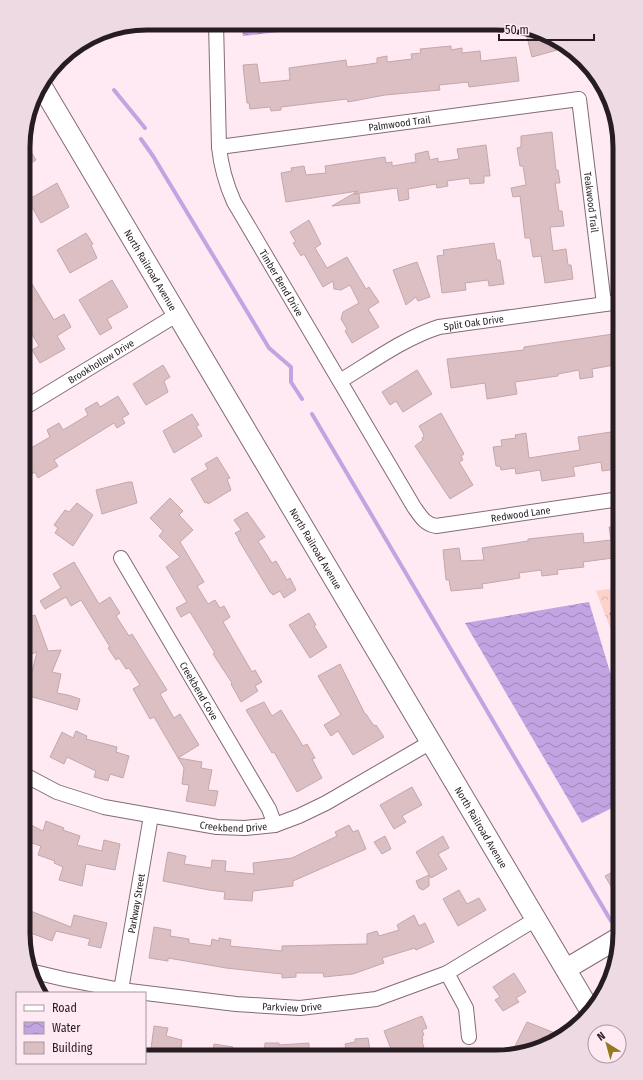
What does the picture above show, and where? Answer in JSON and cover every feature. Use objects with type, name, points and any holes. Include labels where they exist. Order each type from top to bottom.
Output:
[{"type":"street","name":"Timber Bend Drive","points":[[216,30],[219,148],[224,177],[234,202],[414,508],[423,520]]},
{"type":"street","name":"North Railroad Avenue","points":[[45,91],[587,1006]]},
{"type":"street","name":"Palmwood Trail","points":[[219,148],[579,99]]},
{"type":"street","name":"Teakwood Trail","points":[[579,99],[604,304]]},
{"type":"street","name":"Split Oak Drive","points":[[340,381],[409,340],[439,327],[613,303]]},
{"type":"street","name":"Brookhollow Drive","points":[[30,401],[178,314]]},
{"type":"street","name":"Redwood Lane","points":[[423,520],[428,524],[436,526],[613,500]]},
{"type":"street","name":"Creekbend Cove","points":[[121,558],[269,809],[275,825]]},
{"type":"street","name":"Creekbend Drive","points":[[30,778],[57,792],[104,807],[217,827],[245,828],[275,825],[326,803],[431,742]]},
{"type":"street","name":"Parkway Street","points":[[121,990],[151,816]]},
{"type":"street","name":"Parkview Drive","points":[[146,993],[236,1004],[300,1008],[376,999],[447,973],[536,919]]},
{"type":"street","points":[[566,969],[613,940]]},
{"type":"street","name":"Parkview Drive","points":[[37,973],[64,980],[137,992]]},
{"type":"street","points":[[447,973],[466,1008],[468,1037]]},
{"type":"green space","points":[[613,588],[613,636],[596,591]]},
{"type":"water","points":[[242,30],[296,30],[243,36]]},
{"type":"water","points":[[589,602],[613,682],[613,808],[582,823],[465,623]]},
{"type":"water","points":[[613,612],[613,623],[609,613]]},
{"type":"building","points":[[526,34],[541,39],[560,49],[532,57]]},
{"type":"building","points":[[451,46],[451,50],[462,48],[462,53],[480,51],[481,61],[516,57],[519,81],[469,87],[468,82],[439,85],[440,90],[385,95],[348,102],[347,99],[281,107],[281,110],[271,111],[270,107],[250,109],[249,103],[247,103],[243,65],[257,64],[260,83],[290,80],[289,68],[346,60],[347,67],[356,66],[377,63],[377,58],[387,56],[387,62],[412,59],[411,54],[421,53],[420,49]]},
{"type":"building","points":[[552,132],[556,170],[558,170],[560,183],[555,183],[559,211],[562,211],[564,226],[550,227],[553,251],[566,249],[568,265],[571,265],[573,279],[545,283],[541,256],[533,257],[530,238],[525,238],[520,196],[513,197],[511,188],[526,185],[523,166],[520,166],[517,148],[521,147],[521,136]]},
{"type":"building","points":[[486,145],[490,176],[484,176],[484,183],[470,184],[469,178],[447,181],[448,186],[437,188],[436,184],[408,189],[409,199],[399,201],[397,188],[354,194],[359,194],[360,203],[332,206],[358,191],[286,202],[281,173],[292,171],[291,168],[304,166],[306,175],[326,173],[325,166],[385,157],[386,163],[392,162],[392,166],[416,162],[415,154],[428,151],[430,160],[438,158],[438,162],[459,159],[457,149]]},
{"type":"building","points":[[30,150],[36,160],[30,164]]},
{"type":"building","points":[[57,183],[69,207],[41,223],[30,204],[30,199]]},
{"type":"building","points":[[309,220],[321,244],[315,248],[327,268],[347,257],[366,289],[369,287],[379,302],[368,309],[379,327],[352,343],[345,331],[347,329],[341,319],[343,312],[359,303],[350,285],[341,290],[334,289],[333,281],[323,287],[304,254],[301,256],[293,243],[296,242],[290,232]]},
{"type":"building","points":[[86,233],[93,244],[91,245],[97,258],[70,273],[57,250]]},
{"type":"building","points":[[494,243],[497,260],[500,260],[504,284],[489,286],[488,280],[465,283],[466,290],[442,293],[437,256],[444,255],[443,250]]},
{"type":"building","points":[[417,262],[430,297],[418,301],[416,297],[406,305],[393,270]]},
{"type":"building","points":[[112,280],[128,307],[107,319],[112,328],[100,335],[79,300]]},
{"type":"building","points":[[32,284],[54,320],[64,314],[71,327],[57,336],[65,349],[40,363],[32,350],[39,346],[30,331],[30,285]]},
{"type":"building","points":[[613,334],[613,365],[592,369],[593,377],[580,379],[579,370],[558,374],[558,376],[515,382],[517,394],[487,399],[485,383],[451,388],[447,359],[524,350],[524,347]]},
{"type":"building","points":[[163,365],[170,377],[164,381],[168,392],[146,405],[133,384]]},
{"type":"building","points":[[417,370],[432,394],[403,412],[396,401],[390,405],[382,392]]},
{"type":"building","points":[[118,396],[129,414],[122,418],[125,423],[117,428],[114,423],[54,460],[58,466],[38,478],[35,472],[30,475],[30,449],[50,437],[47,430],[59,423],[63,430],[88,415],[85,409],[97,402],[100,407]]},
{"type":"building","points":[[441,413],[464,454],[461,456],[463,460],[459,462],[473,485],[450,499],[415,446],[423,440],[422,438],[424,436],[419,426]]},
{"type":"building","points":[[192,414],[199,425],[196,426],[202,436],[174,453],[163,431]]},
{"type":"building","points":[[611,432],[613,444],[613,470],[602,471],[601,462],[573,467],[575,476],[542,481],[540,470],[516,474],[515,468],[501,470],[500,466],[496,466],[493,447],[502,446],[501,440],[516,438],[515,435],[526,433],[529,458],[580,450],[578,437]]},
{"type":"building","points":[[217,457],[230,478],[227,479],[231,490],[208,504],[207,502],[205,503],[191,479],[208,469],[205,464]]},
{"type":"building","points":[[132,482],[137,503],[102,514],[96,490]]},
{"type":"building","points":[[170,498],[183,511],[179,515],[193,530],[180,542],[204,582],[197,586],[208,604],[215,600],[220,608],[224,606],[230,617],[223,622],[252,672],[255,670],[262,682],[255,686],[258,691],[241,702],[231,684],[232,683],[213,654],[215,653],[190,612],[181,617],[176,608],[187,602],[166,567],[180,557],[159,536],[163,531],[150,518]]},
{"type":"building","points":[[77,503],[93,515],[73,546],[55,533],[58,528],[54,525],[65,510],[69,512]]},
{"type":"building","points":[[247,512],[265,537],[258,541],[272,563],[276,561],[287,580],[290,578],[296,590],[284,598],[280,591],[273,595],[270,592],[235,533],[241,530],[234,520]]},
{"type":"building","points":[[609,527],[613,527],[613,558],[583,562],[584,567],[557,570],[558,574],[542,576],[541,570],[519,573],[520,578],[482,584],[483,588],[451,591],[449,580],[446,580],[443,550],[459,548],[461,561],[484,560],[482,548],[528,541],[528,539],[583,533],[584,543],[611,540]]},
{"type":"building","points":[[74,562],[99,604],[110,597],[120,613],[116,616],[129,636],[132,634],[167,690],[160,694],[174,718],[180,714],[199,745],[178,758],[154,717],[150,719],[133,689],[140,685],[129,668],[126,669],[119,658],[116,660],[108,648],[110,647],[81,600],[71,606],[66,597],[45,609],[40,601],[61,588],[53,574]]},
{"type":"building","points":[[309,613],[316,625],[314,626],[327,647],[310,658],[289,625]]},
{"type":"building","points":[[35,615],[48,651],[61,650],[52,672],[61,674],[57,693],[80,699],[77,710],[30,696],[30,679],[37,652],[30,654],[30,617]]},
{"type":"building","points":[[340,664],[365,714],[374,726],[376,725],[384,737],[353,755],[338,731],[331,736],[324,725],[341,715],[318,676]]},
{"type":"building","points":[[264,702],[272,716],[281,710],[303,746],[307,744],[315,758],[312,759],[322,778],[297,792],[274,752],[272,753],[246,710]]},
{"type":"building","points":[[76,731],[87,736],[86,739],[117,747],[116,752],[129,756],[123,778],[110,774],[108,781],[94,777],[96,771],[67,757],[64,764],[50,757],[62,732],[73,738]]},
{"type":"building","points":[[178,758],[202,762],[201,768],[212,770],[208,790],[218,791],[215,806],[186,801],[189,785],[182,784],[184,768]]},
{"type":"building","points":[[412,787],[422,805],[402,816],[406,822],[394,829],[380,805]]},
{"type":"building","points":[[46,821],[64,828],[63,830],[80,836],[77,845],[102,851],[104,840],[120,844],[115,870],[86,864],[82,886],[59,880],[63,867],[54,863],[55,861],[38,855],[41,846],[30,842],[30,824],[43,831]]},
{"type":"building","points":[[349,825],[353,832],[358,830],[366,849],[293,881],[293,886],[253,891],[252,901],[224,899],[225,892],[163,881],[168,852],[186,856],[184,864],[211,868],[212,860],[226,861],[225,871],[254,874],[253,863],[292,858],[337,836],[335,832]]},
{"type":"building","points":[[385,836],[391,849],[382,854],[374,842]]},
{"type":"building","points":[[443,836],[449,848],[438,854],[447,869],[431,878],[416,852]]},
{"type":"building","points":[[613,872],[613,890],[605,876]]},
{"type":"building","points":[[429,875],[429,886],[423,890],[419,888],[416,881]]},
{"type":"building","points":[[459,890],[467,904],[479,898],[486,910],[458,926],[443,899]]},
{"type":"building","points":[[30,911],[71,927],[74,915],[107,923],[101,948],[88,945],[90,939],[56,931],[52,941],[30,933]]},
{"type":"building","points":[[414,915],[419,926],[425,923],[434,942],[416,950],[415,948],[382,958],[384,963],[353,974],[324,977],[323,973],[296,973],[296,977],[282,978],[282,974],[226,968],[168,958],[168,961],[149,958],[154,927],[171,930],[170,936],[189,939],[189,943],[211,946],[212,939],[219,941],[219,938],[231,940],[230,946],[282,951],[282,946],[367,944],[367,934],[377,931],[379,936],[399,930],[397,925]]},
{"type":"building","points":[[514,973],[526,992],[516,998],[519,1002],[503,1011],[495,1000],[500,997],[493,987]]},
{"type":"building","points":[[422,1016],[427,1028],[422,1030],[424,1035],[422,1036],[422,1041],[424,1048],[418,1050],[391,1049],[384,1031]]},
{"type":"building","points":[[527,1022],[556,1033],[541,1041],[514,1049]]},
{"type":"building","points":[[154,1026],[168,1028],[166,1036],[182,1040],[181,1050],[151,1050]]},
{"type":"building","points":[[368,1038],[370,1050],[326,1050],[346,1048],[345,1044],[355,1042],[355,1039]]},
{"type":"building","points":[[265,1043],[279,1043],[279,1045],[309,1043],[309,1050],[264,1050]]},
{"type":"building","points":[[214,1044],[233,1047],[232,1050],[213,1050]]},
{"type":"waterway","points":[[114,90],[145,128]]},
{"type":"waterway","points":[[141,139],[153,156],[269,348],[291,367],[291,382],[302,399]]},
{"type":"waterway","points":[[312,414],[611,921]]}]
